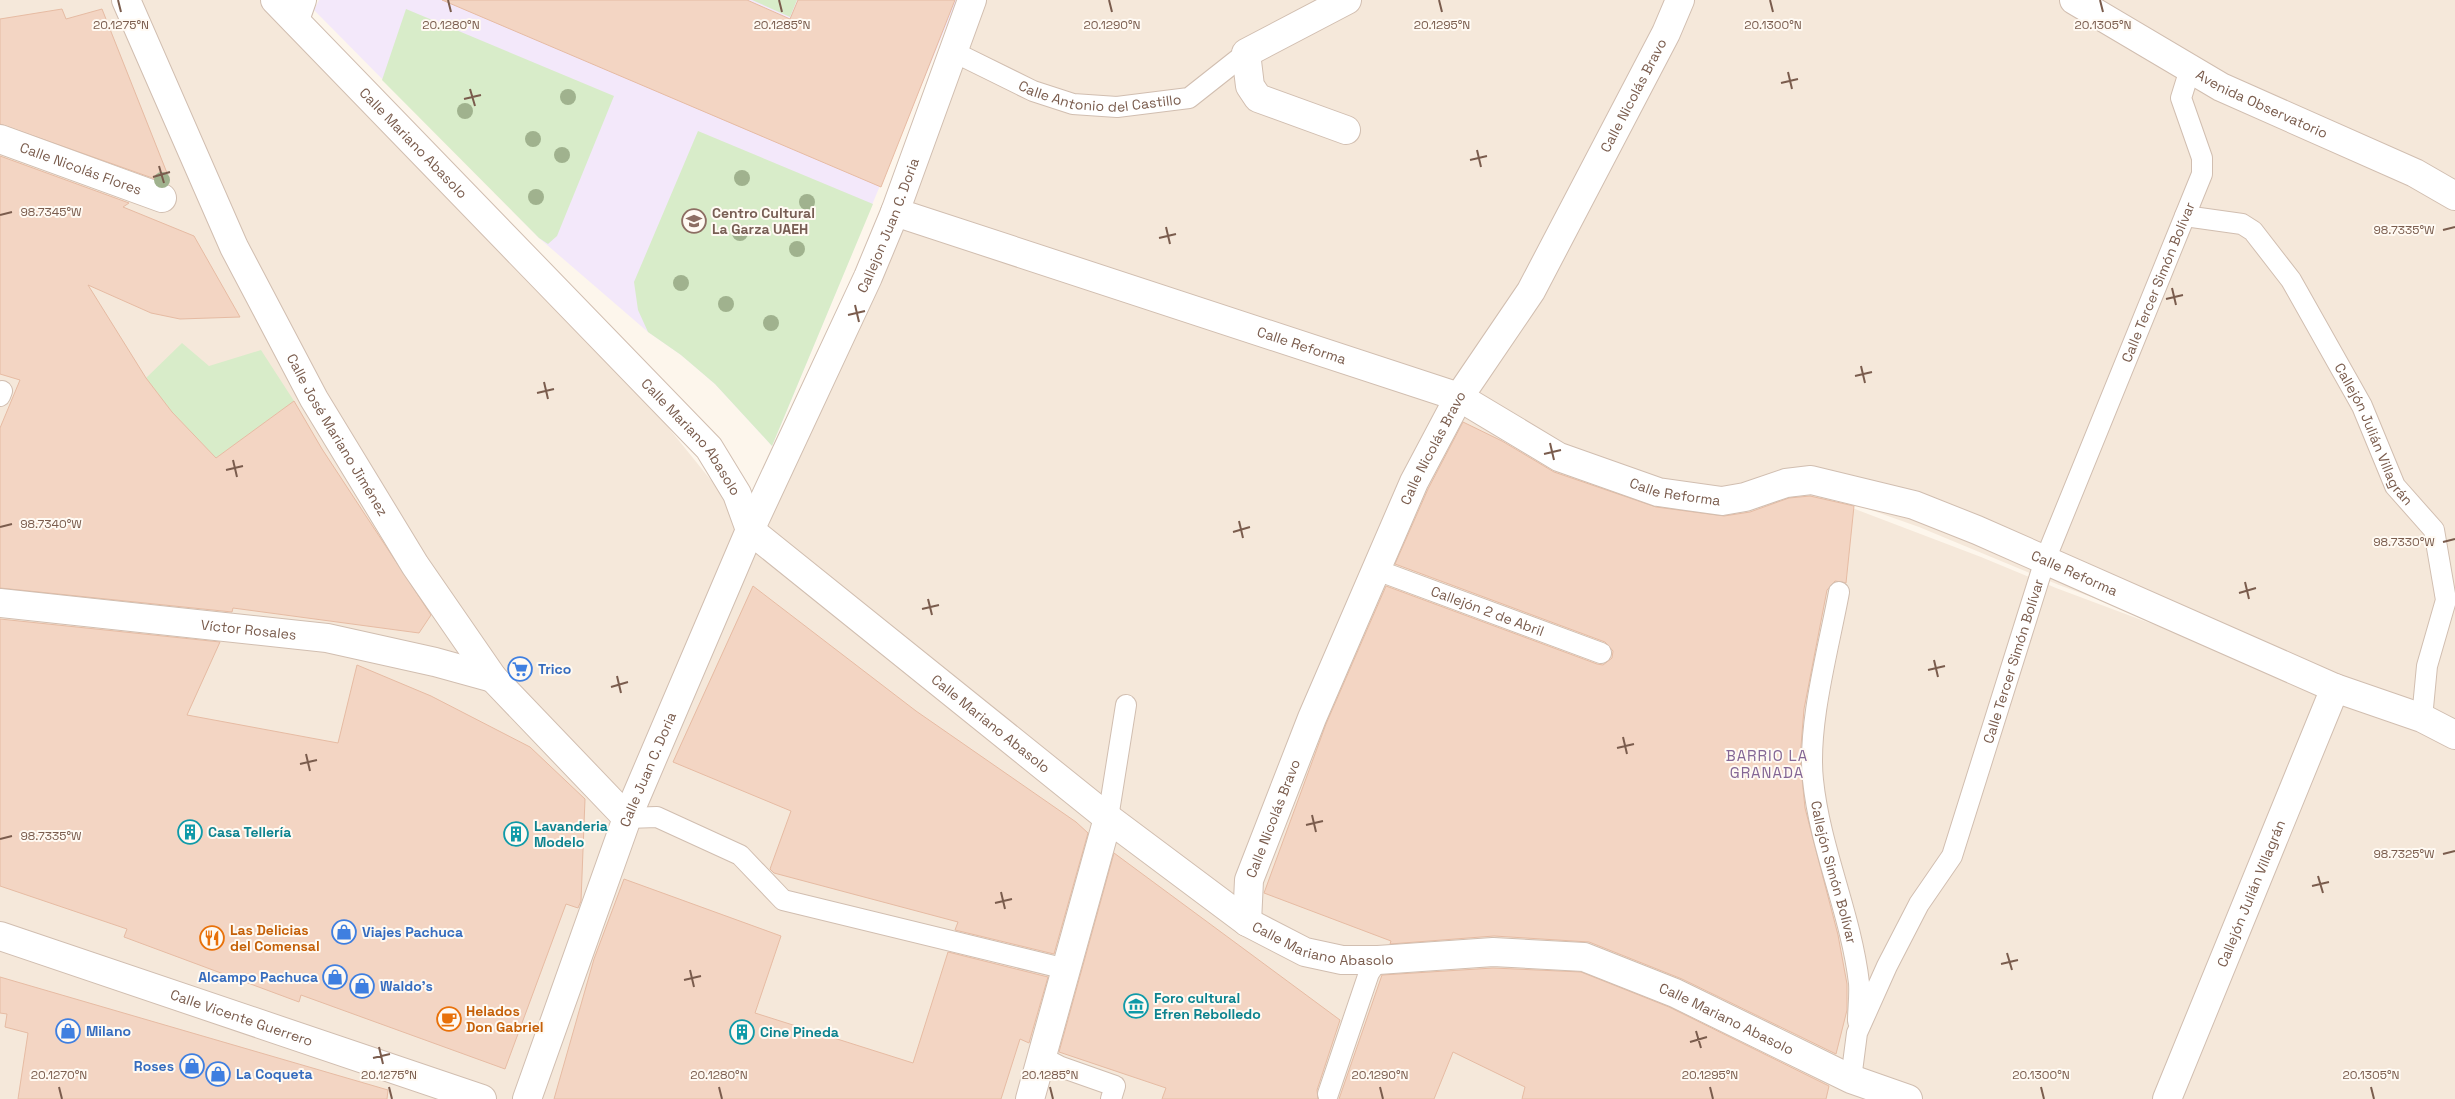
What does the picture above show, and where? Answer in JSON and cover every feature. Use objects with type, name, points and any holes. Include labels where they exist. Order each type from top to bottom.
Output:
[{"type":"street","name":"Calle José Mariano Jiménez","points":[[126,0],[234,247],[314,399],[415,564],[493,678],[627,818]]},
{"type":"street","name":"Calle Mariano Abasolo","points":[[275,0],[299,10],[594,332],[709,448],[737,494],[750,530],[1108,818],[1247,922],[1305,952],[1342,960],[1378,960],[1493,952],[1584,958],[1675,993],[1851,1079],[1908,1099]]},
{"type":"street","name":"Callejon Juan C. Doria","points":[[750,530],[868,277],[895,212],[972,0]]},
{"type":"street","name":"Calle Antonio del Castillo","points":[[1246,53],[1348,0]]},
{"type":"street","name":"Calle Nicolás Bravo","points":[[1247,922],[1249,880],[1312,718],[1374,569],[1414,482],[1459,397],[1531,291],[1666,33],[1680,0]]},
{"type":"street","name":"Avenida Observatorio","points":[[2074,0],[2221,87],[2415,173],[2455,196]]},
{"type":"street","points":[[1246,53],[1250,86],[1258,98],[1346,130]]},
{"type":"street","name":"Calle Nicolás Flores","points":[[0,140],[162,198]]},
{"type":"street","name":"Calle Reforma","points":[[895,212],[1459,397],[1559,457],[1658,492],[1722,501],[1745,497],[1786,484],[1811,480],[1914,505],[2045,560],[2335,688],[2422,718],[2455,735]]},
{"type":"street","name":"Calle Juan C. Doria","points":[[527,1099],[627,818],[750,530]]},
{"type":"street","name":"Víctor Rosales","points":[[0,604],[327,638],[435,662],[493,678]]},
{"type":"street","name":"Callejón Julián Villagrán","points":[[2167,1099],[2335,688]]},
{"type":"street","points":[[1030,1099],[1108,818]]},
{"type":"street","name":"Calle Vicente Guerrero","points":[[0,936],[482,1099]]},
{"type":"lane","name":"Calle Antonio del Castillo","points":[[954,52],[1033,91],[1073,104],[1116,107],[1189,98],[1246,53]]},
{"type":"lane","name":"Calle Tercer Simón Bolívar","points":[[1851,1079],[1858,1033],[1887,966],[1919,904],[1952,856],[2045,560],[2202,174],[2202,158],[2182,98],[2190,70]]},
{"type":"lane","name":"Callejón Julián Villagrán","points":[[2185,216],[2242,224],[2253,231],[2292,280],[2362,406],[2395,486],[2434,530],[2446,600],[2427,666],[2422,718]]},
{"type":"lane","name":"Callejón 2 de Abril","points":[[1374,569],[1601,653]]},
{"type":"lane","name":"Callejón Simón Bolívar","points":[[1840,592],[1814,729],[1813,779],[1822,828],[1847,919],[1859,984],[1858,1033]]},
{"type":"lane","points":[[1108,818],[1126,706]]},
{"type":"lane","points":[[627,818],[657,817],[740,855],[783,900],[1066,969]]},
{"type":"lane","points":[[1328,1094],[1369,972],[1378,960]]},
{"type":"lane","points":[[1042,1057],[1060,1067],[1115,1086],[1111,1099]]},
{"type":"shaded area","points":[[0,0],[267,0],[646,400],[774,558],[1221,893],[1298,936],[1367,955],[1599,966],[1369,953],[1298,935],[1223,892],[754,531],[901,205],[1466,415],[1552,476],[1603,495],[1698,512],[1805,490],[1981,557],[2056,588],[2455,737],[2455,1099],[0,1099]]},
{"type":"shaded area","name":"Centro Cultural La Garza UAEH","points":[[319,0],[957,0],[772,446],[715,384],[681,355],[648,332],[539,238],[314,10]]},
{"type":"shaded area","points":[[978,0],[2455,0],[2455,732],[2059,585],[1919,527],[1806,487],[1699,508],[1606,493],[1554,473],[1466,413],[901,204]]},
{"type":"green space","points":[[752,0],[797,0],[790,17]]},
{"type":"green space","points":[[406,9],[614,96],[557,236],[548,244],[539,238],[382,80]]},
{"type":"green space","points":[[698,131],[873,204],[772,446],[715,384],[681,355],[648,332],[638,310],[634,282]]},
{"type":"green space","points":[[182,343],[209,366],[261,350],[294,401],[216,458],[172,412],[146,378]]},
{"type":"building","points":[[442,0],[747,0],[790,19],[798,0],[955,0],[881,187]]},
{"type":"building","points":[[62,9],[66,19],[102,9],[167,173],[158,180],[0,124],[0,19]]},
{"type":"building","points":[[0,156],[129,203],[123,207],[194,236],[240,317],[180,319],[151,313],[88,285],[146,378],[172,412],[216,458],[294,401],[322,449],[431,615],[419,633],[233,608],[232,612],[0,588],[0,428],[20,380],[0,374]]},
{"type":"building","points":[[1463,422],[1502,441],[1554,472],[1656,507],[1724,516],[1750,512],[1789,498],[1810,496],[1854,506],[1846,583],[1835,581],[1827,590],[1804,709],[1800,758],[1805,808],[1838,935],[1847,984],[1847,1010],[1836,1054],[1682,979],[1589,942],[1494,936],[1390,944],[1391,941],[1264,893],[1326,724],[1386,586],[1597,664],[1603,665],[1612,658],[1613,651],[1605,642],[1395,564],[1428,489]]},
{"type":"building","points":[[753,586],[916,711],[1076,822],[1088,833],[1054,954],[955,930],[958,922],[774,873],[770,869],[791,811],[673,762]]},
{"type":"building","points":[[0,619],[220,642],[187,715],[338,743],[357,665],[431,696],[530,747],[585,799],[581,901],[578,908],[566,904],[505,1069],[301,995],[299,1002],[124,937],[127,929],[0,886]]},
{"type":"building","points":[[1114,853],[1340,1020],[1317,1090],[1318,1099],[1162,1099],[1166,1088],[1059,1052]]},
{"type":"building","points":[[624,879],[781,936],[755,1013],[913,1063],[948,952],[1048,977],[1029,1043],[1020,1039],[1001,1099],[554,1099],[594,959]]},
{"type":"building","points":[[1493,968],[1581,972],[1669,1007],[1829,1086],[1826,1099],[1522,1099],[1525,1087],[1453,1052],[1434,1099],[1339,1099],[1382,975]]},
{"type":"building","points":[[0,977],[388,1090],[387,1099],[18,1099],[28,1033],[5,1027],[7,1014],[0,1013]]},
{"type":"place","name":"Centro Cultural La Garza UAEH","points":[[694,221]]},
{"type":"place","name":"Trico","points":[[520,669]]},
{"type":"place","name":"Casa Tellería","points":[[190,832]]},
{"type":"place","name":"Lavanderia Modelo","points":[[516,834]]},
{"type":"place","name":"Viajes Pachuca","points":[[344,932]]},
{"type":"place","name":"Las Delicias del Comensal","points":[[212,938]]},
{"type":"place","name":"Alcampo Pachuca","points":[[335,977]]},
{"type":"place","name":"Waldo's","points":[[362,986]]},
{"type":"place","name":"Foro cultural Efren Rebolledo","points":[[1136,1006]]},
{"type":"place","name":"Helados Don Gabriel","points":[[449,1019]]},
{"type":"place","name":"Milano","points":[[68,1031]]},
{"type":"place","name":"Cine Pineda","points":[[742,1032]]},
{"type":"place","name":"Roses","points":[[192,1066]]},
{"type":"place","name":"La Coqueta","points":[[218,1074]]},
{"type":"district","name":"BARRIO LA GRANADA","points":[[1767,764]]}]
